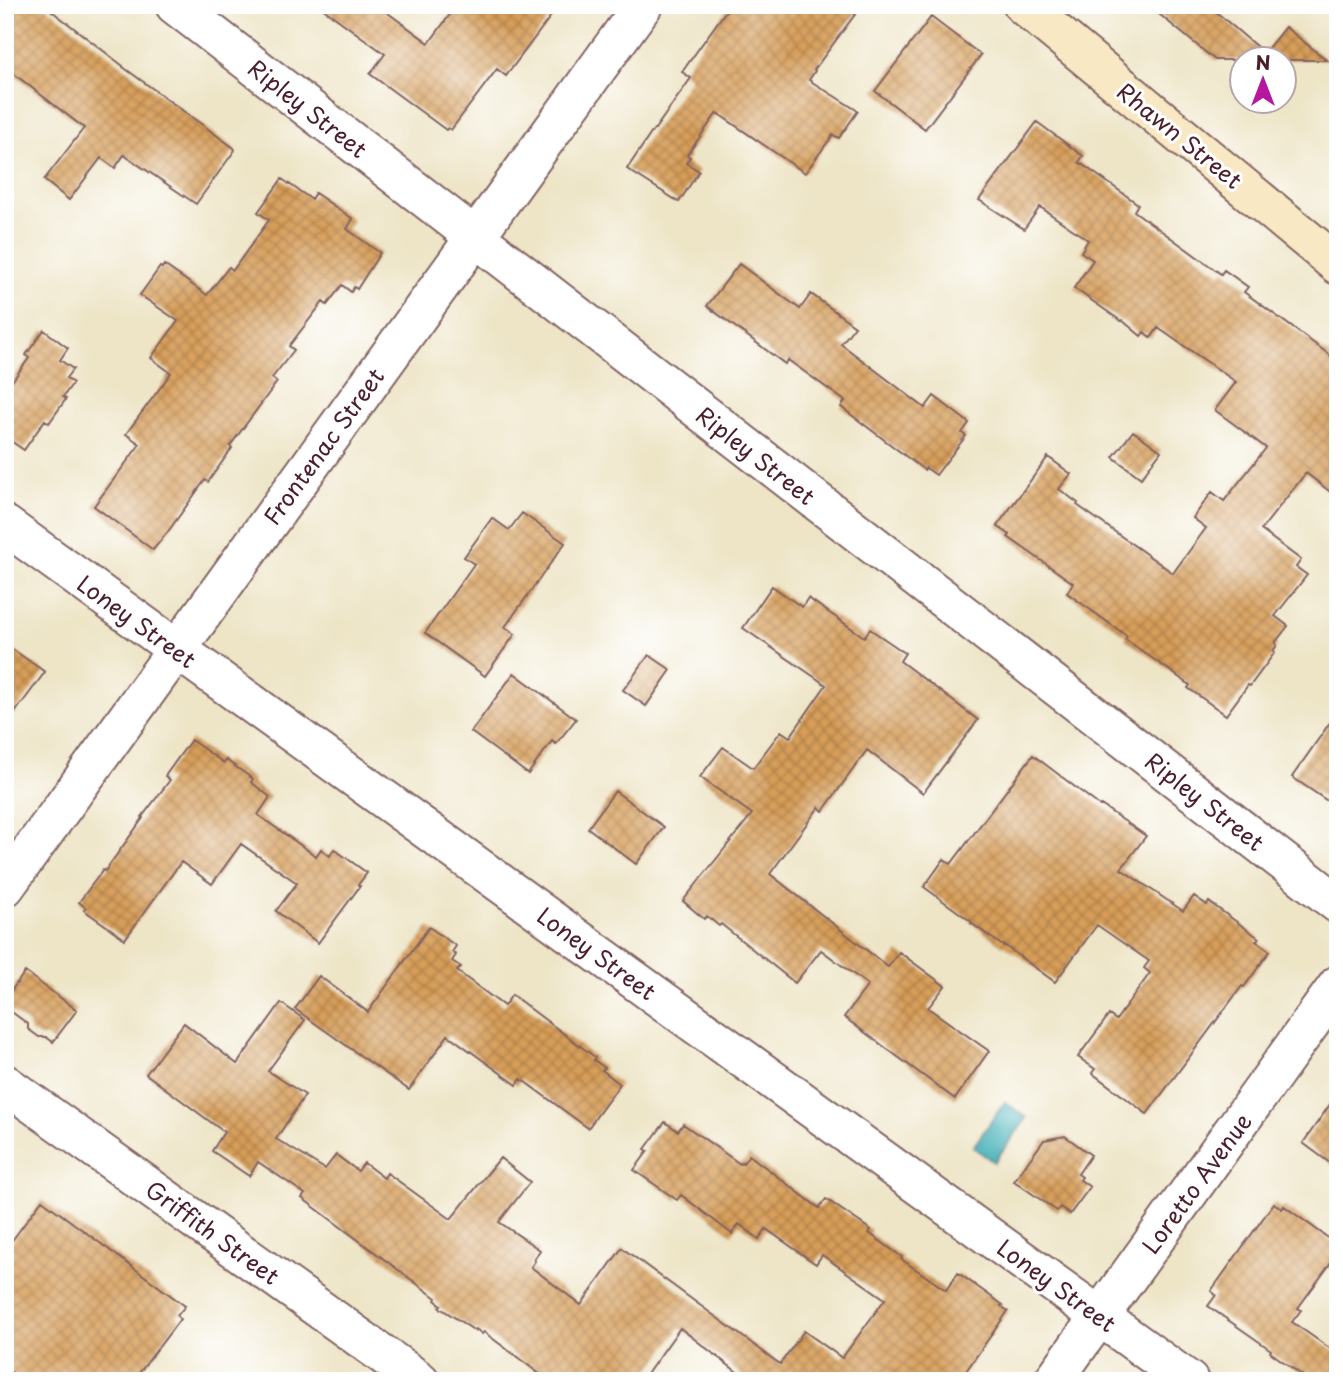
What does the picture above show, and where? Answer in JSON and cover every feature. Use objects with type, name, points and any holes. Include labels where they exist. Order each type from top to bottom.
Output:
[{"type":"main road","name":"Rhawn Street","points":[[1023,5],[1338,265]]},
{"type":"street","name":"Ripley Street","points":[[175,5],[1338,904]]},
{"type":"street","name":"Frontenac Street","points":[[5,887],[643,5]]},
{"type":"street","name":"Loney Street","points":[[5,525],[1188,1381]]},
{"type":"street","name":"Loretto Avenue","points":[[1053,1381],[1338,985]]},
{"type":"street","name":"Griffith Street","points":[[5,1084],[421,1381]]},
{"type":"water","points":[[1005,1102],[1027,1118],[994,1162],[973,1147]]},
{"type":"building","points":[[5,5],[44,5],[234,148],[196,204],[124,155],[115,168],[101,158],[69,200],[44,180],[84,128],[5,67]]},
{"type":"building","points":[[318,5],[377,5],[429,43],[457,5],[559,5],[506,76],[497,69],[451,130],[446,130],[370,74],[385,54]]},
{"type":"building","points":[[730,5],[862,5],[809,80],[858,111],[839,138],[833,135],[805,173],[717,113],[687,155],[690,157],[686,163],[699,171],[679,202],[627,169],[691,78],[682,72]]},
{"type":"building","points":[[1148,5],[1208,5],[1256,46],[1228,46],[1228,60],[1215,60]]},
{"type":"building","points":[[931,17],[981,55],[925,129],[875,91]]},
{"type":"building","points":[[1285,27],[1327,60],[1298,60],[1298,46],[1270,46]]},
{"type":"building","points":[[1037,122],[1083,156],[1079,162],[1138,204],[1134,211],[1221,274],[1224,270],[1248,287],[1244,292],[1338,361],[1338,498],[1306,473],[1261,530],[1301,560],[1296,567],[1307,575],[1275,616],[1288,626],[1275,643],[1275,652],[1226,715],[1188,688],[1190,685],[1125,639],[1127,636],[1067,593],[1073,583],[1008,537],[1010,535],[997,526],[1048,457],[1071,474],[1059,489],[1078,503],[1077,505],[1173,573],[1206,528],[1193,518],[1212,492],[1224,501],[1266,448],[1215,410],[1236,382],[1158,328],[1151,338],[1144,332],[1141,336],[1074,288],[1093,260],[1081,252],[1088,240],[1040,207],[1024,229],[979,200]]},
{"type":"building","points":[[282,179],[311,199],[315,193],[353,219],[347,229],[380,253],[357,289],[354,287],[351,292],[342,285],[327,305],[323,302],[289,346],[294,350],[272,378],[277,382],[230,446],[232,448],[208,482],[205,480],[153,550],[94,506],[140,444],[126,434],[171,373],[151,358],[178,321],[140,295],[164,265],[207,295],[229,267],[233,270],[269,220],[258,212]]},
{"type":"building","points":[[739,264],[800,309],[811,294],[855,326],[841,344],[925,408],[934,396],[969,423],[962,433],[966,436],[936,475],[926,468],[924,470],[841,407],[845,401],[788,360],[785,364],[707,306]]},
{"type":"building","points":[[44,330],[68,348],[60,360],[73,369],[66,378],[73,383],[63,397],[66,399],[49,423],[45,420],[24,450],[5,437],[5,391],[29,358],[26,355]]},
{"type":"building","points":[[1133,431],[1161,451],[1141,478],[1113,457]]},
{"type":"building","points":[[522,513],[565,543],[505,627],[515,634],[485,676],[425,633],[474,564],[464,557],[492,518],[509,530]]},
{"type":"building","points":[[772,586],[802,607],[808,598],[864,637],[870,629],[905,653],[900,661],[978,720],[923,793],[867,750],[823,811],[819,807],[770,874],[888,967],[899,952],[945,986],[928,1008],[989,1051],[955,1099],[844,1017],[868,985],[821,950],[795,983],[721,924],[719,926],[707,916],[704,919],[683,901],[752,814],[700,777],[723,747],[753,768],[781,731],[790,737],[826,685],[743,628]]},
{"type":"building","points":[[5,644],[45,672],[5,726]]},
{"type":"building","points":[[649,655],[671,670],[646,706],[623,690]]},
{"type":"building","points":[[514,673],[576,719],[556,744],[552,741],[528,774],[471,732]]},
{"type":"building","points":[[1338,711],[1338,808],[1292,777]]},
{"type":"building","points":[[191,740],[253,779],[251,782],[270,797],[258,815],[316,856],[321,849],[330,856],[334,849],[367,873],[318,943],[276,911],[297,883],[241,844],[212,884],[181,862],[125,939],[84,910],[86,908],[79,902],[103,870],[105,871],[170,780],[165,776]]},
{"type":"building","points":[[1033,755],[1100,806],[1146,836],[1121,869],[1183,911],[1194,896],[1207,905],[1209,902],[1259,938],[1256,941],[1270,951],[1147,1114],[1092,1073],[1095,1069],[1078,1057],[1109,1015],[1116,1020],[1150,973],[1144,968],[1149,961],[1097,925],[1055,982],[924,887],[944,859],[951,864]]},
{"type":"building","points":[[615,791],[664,827],[636,864],[588,828]]},
{"type":"building","points":[[429,927],[456,946],[452,952],[456,955],[452,961],[461,967],[457,971],[504,1006],[512,995],[595,1057],[594,1060],[605,1068],[602,1070],[620,1084],[588,1128],[521,1079],[517,1085],[448,1035],[409,1090],[295,1009],[319,976],[368,1012]]},
{"type":"building","points":[[25,972],[77,1010],[53,1042],[28,1029],[28,1024],[5,1007],[5,999]]},
{"type":"building","points":[[281,1003],[305,1020],[268,1071],[305,1095],[276,1139],[325,1169],[336,1155],[358,1171],[364,1163],[384,1178],[387,1173],[451,1219],[500,1158],[530,1182],[499,1222],[540,1250],[531,1267],[581,1305],[622,1248],[780,1364],[804,1331],[842,1358],[885,1299],[822,1255],[816,1264],[766,1229],[759,1239],[739,1224],[732,1234],[681,1195],[677,1200],[634,1170],[648,1151],[645,1149],[665,1122],[678,1131],[683,1124],[740,1164],[749,1155],[819,1208],[826,1199],[871,1230],[869,1233],[902,1257],[901,1259],[946,1290],[958,1273],[1008,1311],[959,1381],[749,1381],[680,1328],[642,1381],[549,1381],[484,1332],[482,1334],[476,1329],[475,1331],[439,1307],[441,1305],[436,1298],[302,1198],[305,1194],[258,1162],[249,1176],[212,1151],[224,1132],[146,1074],[184,1023],[237,1064]]},
{"type":"building","points":[[1338,1093],[1338,1169],[1303,1143]]},
{"type":"building","points":[[1065,1136],[1091,1155],[1078,1174],[1082,1177],[1080,1180],[1090,1187],[1070,1214],[1060,1207],[1057,1211],[1014,1181],[1044,1140]]},
{"type":"building","points":[[42,1200],[185,1306],[177,1316],[180,1319],[133,1381],[23,1381],[5,1367],[5,1250]]},
{"type":"building","points":[[1274,1203],[1282,1209],[1284,1206],[1338,1245],[1338,1253],[1298,1308],[1301,1310],[1292,1322],[1338,1354],[1338,1381],[1310,1381],[1208,1306],[1216,1295],[1211,1291]]}]
